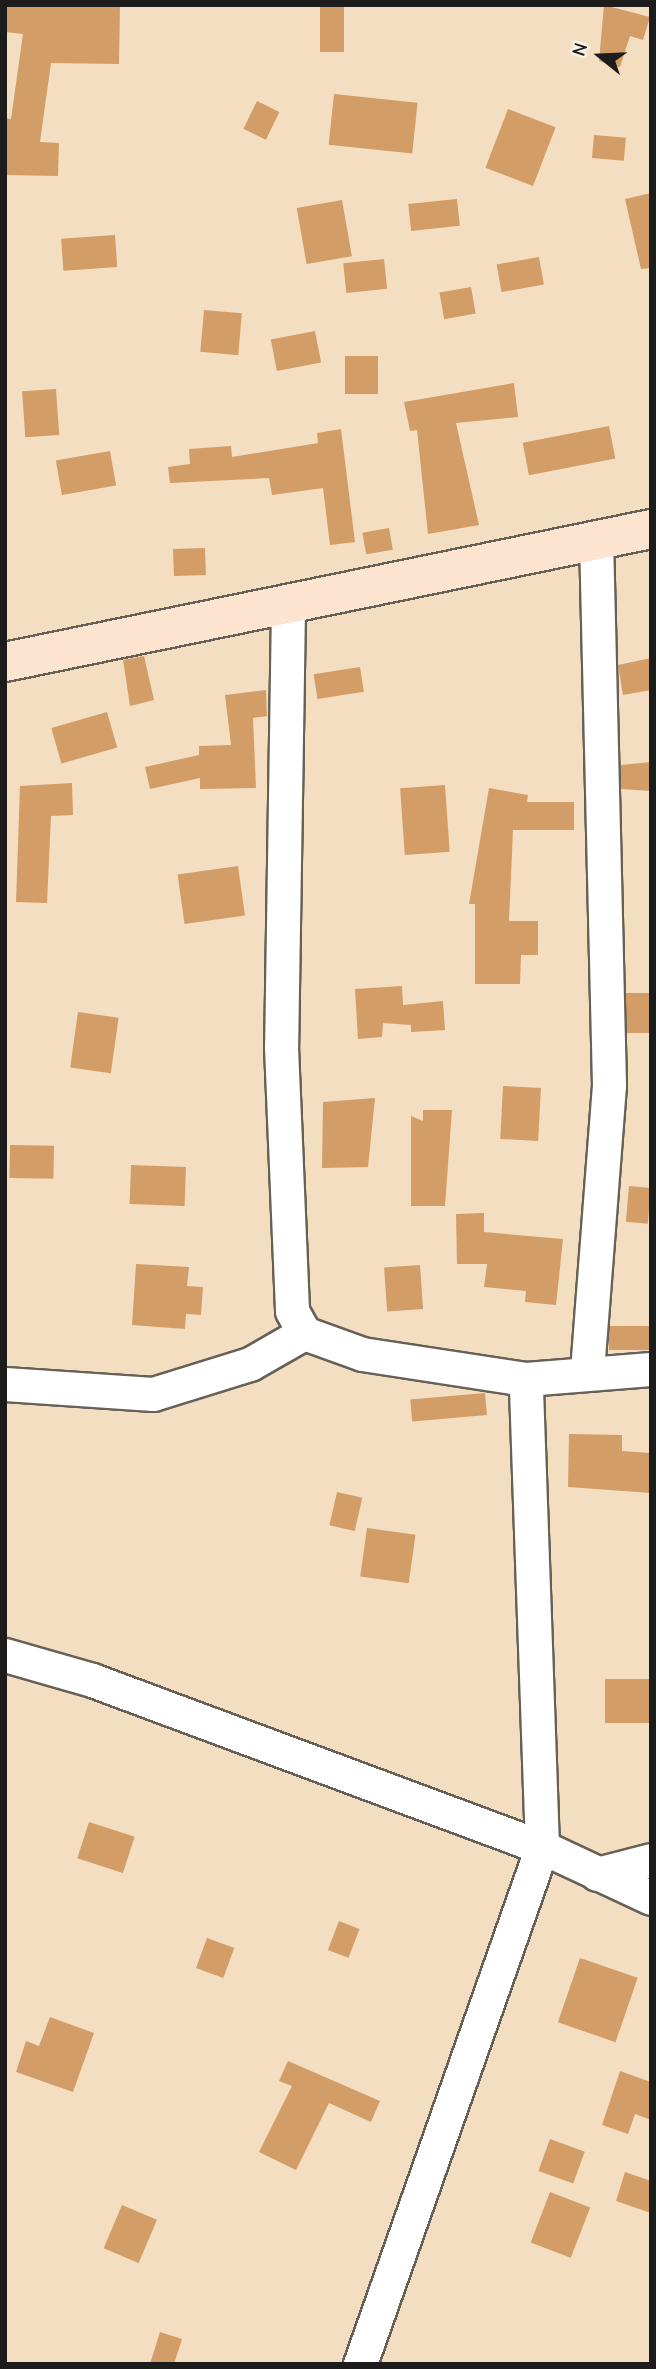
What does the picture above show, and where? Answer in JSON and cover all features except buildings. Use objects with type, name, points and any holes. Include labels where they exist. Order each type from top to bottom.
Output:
[{"type":"street","points":[[5,662],[288,608],[651,528]]},
{"type":"street","points":[[587,1371],[609,1085],[596,538]]},
{"type":"street","points":[[288,608],[281,1047],[292,1311],[304,1333],[362,1354],[526,1379],[587,1371],[651,1369]]},
{"type":"street","points":[[5,1384],[153,1394],[250,1364],[304,1333]]},
{"type":"street","points":[[360,2364],[542,1847],[526,1379]]},
{"type":"street","points":[[5,1655],[92,1680],[542,1847],[651,1898]]},
{"type":"street","points":[[597,1874],[651,1860]]}]
